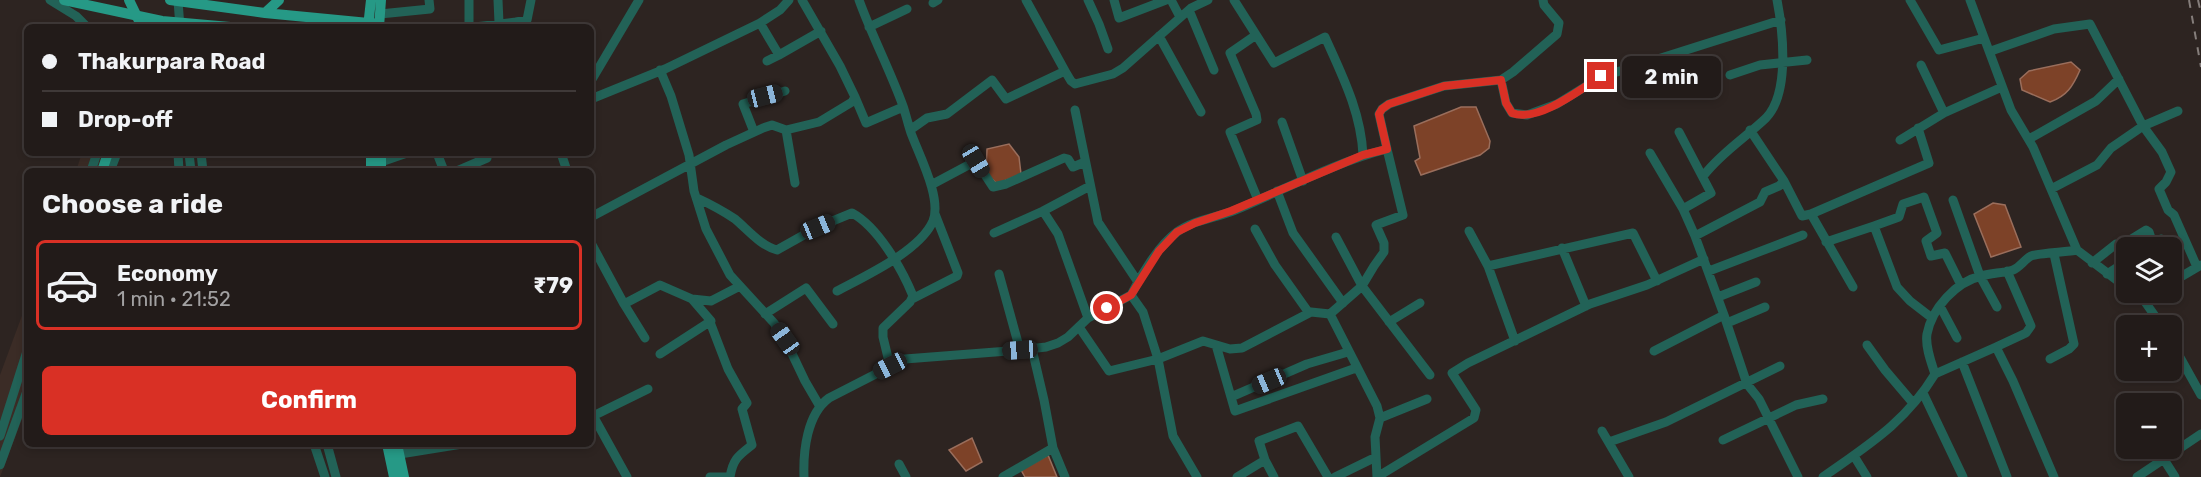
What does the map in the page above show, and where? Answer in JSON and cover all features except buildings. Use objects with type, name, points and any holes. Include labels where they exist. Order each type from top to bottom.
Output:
[{"type":"main road","points":[[64,0],[162,24]]},
{"type":"main road","points":[[129,0],[141,24]]},
{"type":"main road","points":[[265,13],[279,0]]},
{"type":"main road","points":[[371,0],[375,23]]},
{"type":"main road","points":[[375,23],[381,0]]},
{"type":"main road","points":[[174,1],[265,13],[375,23]]},
{"type":"main road","points":[[388,447],[394,477]]},
{"type":"main road","points":[[398,449],[404,477]]},
{"type":"street","points":[[50,0],[76,16],[84,24]]},
{"type":"street","points":[[375,23],[430,9],[429,0]]},
{"type":"street","points":[[469,0],[470,24]]},
{"type":"street","points":[[498,0],[499,23]]},
{"type":"street","points":[[493,24],[518,24],[527,20],[531,0]]},
{"type":"street","points":[[594,76],[639,0]]},
{"type":"street","points":[[594,98],[660,70],[760,23],[780,10],[789,0]]},
{"type":"street","points":[[802,0],[821,31],[866,123],[903,107]]},
{"type":"street","points":[[859,0],[903,107],[931,185],[935,214],[958,273],[957,276],[912,298],[884,328],[883,337],[890,366]]},
{"type":"street","points":[[1026,0],[1065,71],[1075,84],[1113,74],[1133,61],[1180,17],[1208,0]]},
{"type":"street","points":[[1088,0],[1108,49]]},
{"type":"street","points":[[1114,0],[1119,18],[1166,0]]},
{"type":"street","points":[[1171,0],[1180,17]]},
{"type":"street","points":[[1234,0],[1274,63],[1325,37],[1353,103],[1362,137],[1363,155]]},
{"type":"street","points":[[1330,314],[1362,286],[1384,252],[1384,243],[1376,225],[1403,214],[1379,114],[1382,109],[1389,104],[1444,86],[1501,80],[1514,72],[1557,34],[1559,23],[1543,0]]},
{"type":"street","points":[[1704,175],[1725,151],[1767,117],[1776,100],[1783,75],[1781,20],[1777,0]]},
{"type":"street","points":[[1910,0],[1939,50],[1984,38]]},
{"type":"street","points":[[1970,0],[1991,51],[2011,110],[2029,139],[2077,250],[2116,280]]},
{"type":"street","points":[[174,1],[180,24]]},
{"type":"street","points":[[869,27],[907,9]]},
{"type":"street","points":[[1189,10],[1214,70]]},
{"type":"street","points":[[1501,80],[1506,103],[1512,113],[1527,115],[1557,104],[1601,76],[1781,20]]},
{"type":"street","points":[[760,23],[779,55]]},
{"type":"street","points":[[1991,51],[2054,29],[2090,24],[2143,126],[2162,152],[2171,172],[2159,189],[2199,266],[2182,276]]},
{"type":"street","points":[[767,61],[821,31]]},
{"type":"street","points":[[1256,35],[1230,53],[1257,120],[1230,132],[1258,200]]},
{"type":"street","points":[[1159,36],[1201,112]]},
{"type":"street","points":[[1730,75],[1760,65],[1807,60]]},
{"type":"street","points":[[1921,65],[1944,113]]},
{"type":"street","points":[[660,70],[674,105],[706,229],[730,275],[785,339],[819,405]]},
{"type":"street","points":[[910,130],[927,118],[947,114],[992,80],[1006,99],[1065,71]]},
{"type":"street","points":[[2029,139],[2096,101],[2119,79]]},
{"type":"street","points":[[1900,140],[1944,113],[2002,87]]},
{"type":"street","points":[[754,132],[743,104],[785,91]]},
{"type":"street","points":[[594,215],[754,132],[772,125],[786,130],[819,122],[852,102],[855,97]]},
{"type":"street","points":[[1076,110],[1098,222],[1138,282]]},
{"type":"street","points":[[2051,189],[2097,165],[2110,148],[2143,126],[2178,111]]},
{"type":"street","points":[[1282,122],[1303,181]]},
{"type":"street","points":[[1750,130],[1784,181],[1802,216],[1929,163],[1917,128]]},
{"type":"street","points":[[786,130],[795,183]]},
{"type":"street","points":[[1679,132],[1712,193],[1683,210]]},
{"type":"street","points":[[804,477],[803,463],[808,433],[819,405],[905,359],[1032,349],[1058,343],[1088,318],[1131,295],[1159,251],[1177,232],[1363,155],[1387,149]]},
{"type":"street","points":[[1650,153],[1683,210],[1695,236],[1747,384],[1770,419],[1797,477]]},
{"type":"street","points":[[381,162],[398,156]]},
{"type":"street","points":[[464,168],[487,158]]},
{"type":"street","points":[[931,185],[976,161],[993,188],[1064,158],[1068,159],[1073,167],[1085,162]]},
{"type":"street","points":[[1695,236],[1760,202],[1765,192],[1779,186],[1784,181]]},
{"type":"street","points":[[994,233],[1090,186]]},
{"type":"street","points":[[1277,191],[1293,232],[1343,303]]},
{"type":"street","points":[[697,198],[716,207],[768,247],[777,250],[818,227],[852,213],[877,236],[894,259],[912,298]]},
{"type":"street","points":[[1826,242],[1899,217],[1903,204],[1924,198],[1937,233],[1926,241],[1931,256],[1945,253],[1961,285]]},
{"type":"street","points":[[1953,200],[1980,276],[1997,307]]},
{"type":"street","points":[[1043,211],[1058,234],[1088,318]]},
{"type":"street","points":[[837,291],[894,259],[930,227],[935,214]]},
{"type":"street","points":[[1811,214],[1853,287]]},
{"type":"street","points":[[1874,226],[1898,287],[1910,301],[1932,318]]},
{"type":"street","points":[[1255,229],[1275,265],[1309,313]]},
{"type":"street","points":[[2135,237],[2146,230],[2151,237]]},
{"type":"street","points":[[1470,231],[1488,266],[1515,341]]},
{"type":"street","points":[[1488,266],[1633,233],[1657,281]]},
{"type":"street","points":[[1708,271],[1803,235]]},
{"type":"street","points":[[1336,237],[1362,286],[1430,375]]},
{"type":"street","points":[[2092,262],[2116,244]]},
{"type":"street","points":[[1562,248],[1586,306]]},
{"type":"street","points":[[594,249],[645,338]]},
{"type":"street","points":[[1935,374],[1929,358],[1926,336],[1932,318],[1961,285],[1980,276],[2014,270],[2032,255],[2077,250]]},
{"type":"street","points":[[2050,359],[2074,344],[2054,254]]},
{"type":"street","points":[[1330,314],[1377,406],[1380,418],[1375,437],[1377,477],[1474,418],[1476,410],[1452,373],[1586,306],[1657,281],[1704,259]]},
{"type":"street","points":[[2107,274],[2116,268]]},
{"type":"street","points":[[1823,477],[1874,442],[1896,423],[1923,393],[1935,374],[2026,333],[2031,326],[2007,271]]},
{"type":"street","points":[[999,274],[1020,350]]},
{"type":"street","points":[[1718,297],[1756,282]]},
{"type":"street","points":[[624,304],[660,285],[692,299],[711,301],[740,286]]},
{"type":"street","points":[[765,314],[806,288],[833,324]]},
{"type":"street","points":[[1131,295],[1143,312],[1158,359],[1173,436],[1197,477]]},
{"type":"street","points":[[692,299],[710,322],[728,369],[747,403],[742,410],[752,445],[736,458],[730,477],[710,477]]},
{"type":"street","points":[[1389,322],[1420,303]]},
{"type":"street","points":[[1941,306],[1957,338]]},
{"type":"street","points":[[1654,351],[1726,319],[1765,307]]},
{"type":"street","points":[[1079,327],[1108,371],[1158,359],[1203,341],[1230,349],[1242,348],[1309,313],[1315,311],[1330,314]]},
{"type":"street","points":[[660,354],[710,322]]},
{"type":"street","points":[[1216,345],[1235,411],[1356,368]]},
{"type":"street","points":[[1867,345],[1912,403]]},
{"type":"street","points":[[1996,347],[2054,477]]},
{"type":"street","points":[[1032,349],[1053,448],[1065,477]]},
{"type":"street","points":[[1231,397],[1307,364],[1348,352]]},
{"type":"street","points":[[0,436],[24,360]]},
{"type":"street","points":[[1962,362],[2007,477]]},
{"type":"street","points":[[2182,362],[2201,395]]},
{"type":"street","points":[[1609,442],[1666,422],[1780,366]]},
{"type":"street","points":[[594,413],[648,389]]},
{"type":"street","points":[[1923,393],[1963,477]]},
{"type":"street","points":[[0,465],[24,399]]},
{"type":"street","points":[[1380,418],[1427,399]]},
{"type":"street","points":[[1723,440],[1796,405],[1823,399]]},
{"type":"street","points":[[594,418],[627,477]]},
{"type":"street","points":[[1274,477],[1259,441],[1298,426],[1328,477]]},
{"type":"street","points":[[1602,431],[1629,477]]},
{"type":"street","points":[[2182,446],[2201,434]]},
{"type":"street","points":[[315,447],[325,477]]},
{"type":"street","points":[[328,447],[336,477]]},
{"type":"street","points":[[398,449],[424,447]]},
{"type":"street","points":[[1003,477],[1053,448]]},
{"type":"street","points":[[1854,456],[1867,477]]},
{"type":"street","points":[[1335,477],[1376,457]]},
{"type":"street","points":[[2137,477],[2162,459]]},
{"type":"street","points":[[2164,459],[2175,477]]},
{"type":"street","points":[[1237,477],[1265,460]]},
{"type":"street","points":[[899,464],[906,477]]},
{"type":"shaded area","points":[[2071,62],[2080,70],[2072,86],[2061,97],[2050,102],[2022,90],[2020,79],[2029,71]]},
{"type":"shaded area","points":[[1461,107],[1476,107],[1490,141],[1489,148],[1480,155],[1421,175],[1415,161],[1420,158],[1414,126]]},
{"type":"shaded area","points":[[1009,144],[1019,157],[1021,174],[997,184],[986,173],[987,149]]},
{"type":"shaded area","points":[[81,156],[120,156],[115,168],[77,168]]},
{"type":"shaded area","points":[[1993,203],[2005,205],[2021,247],[1991,257],[1974,214]]},
{"type":"shaded area","points":[[24,310],[24,414],[0,477],[0,375]]},
{"type":"shaded area","points":[[972,438],[982,462],[966,471],[949,450]]},
{"type":"shaded area","points":[[1048,455],[1057,477],[1025,477],[1021,470]]},
{"type":"railway","points":[[2189,0],[2201,67]]},
{"type":"railway","points":[[2198,0],[2201,13]]},
{"type":"route","points":[[1107,308],[1131,295],[1159,251],[1177,232],[1363,155],[1387,149],[1379,114],[1389,104],[1444,86],[1501,80],[1506,103],[1512,113],[1527,115],[1557,104],[1601,76]]}]
